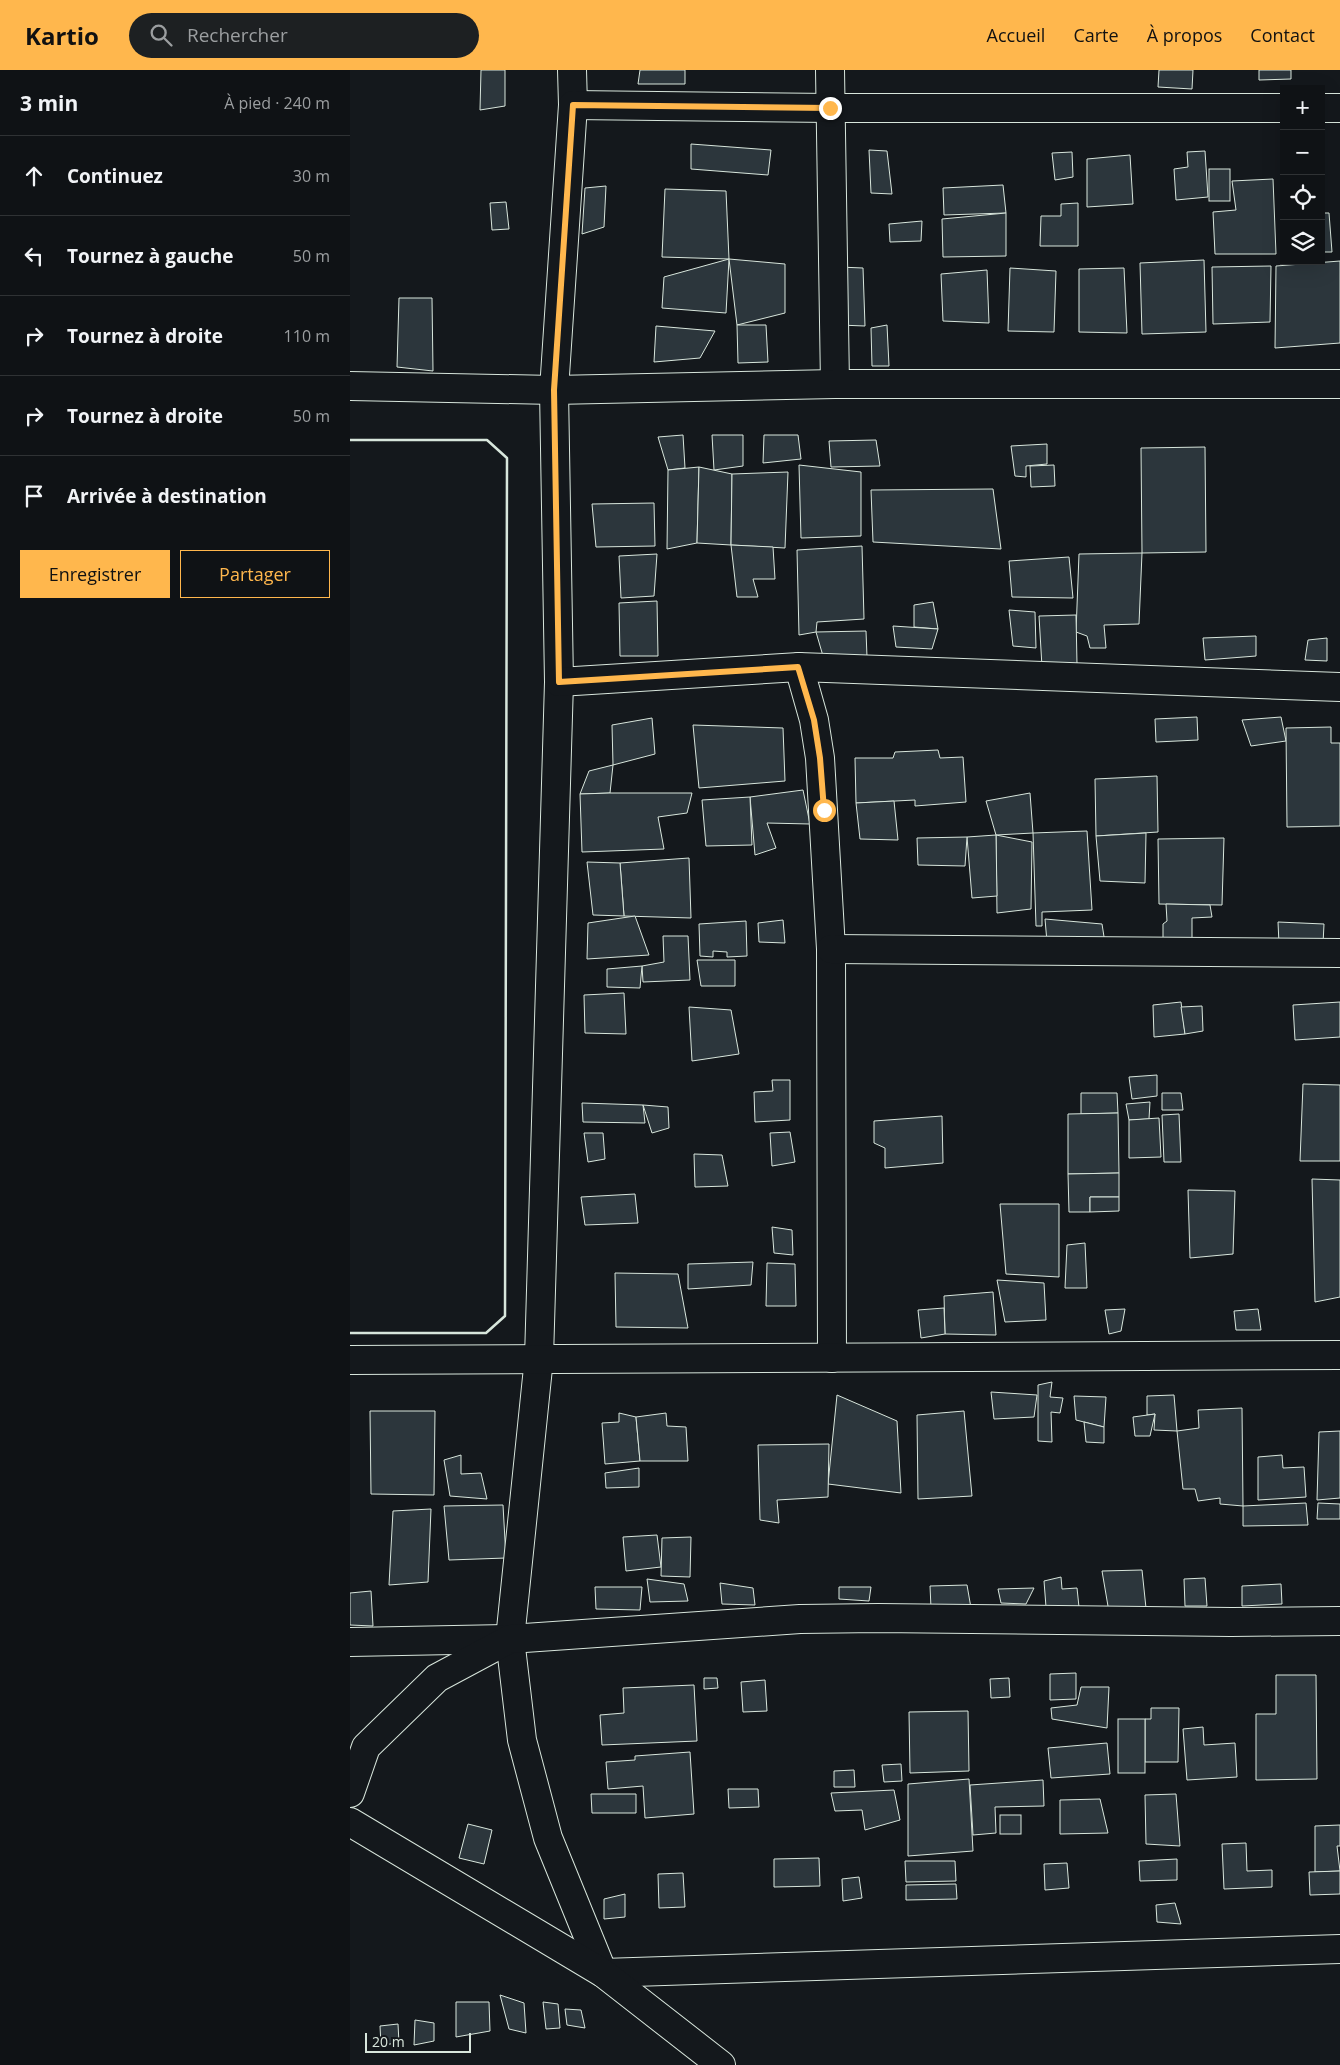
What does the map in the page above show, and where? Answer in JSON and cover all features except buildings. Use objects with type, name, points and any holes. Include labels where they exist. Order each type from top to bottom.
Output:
[{"type":"street","points":[[572,70],[573,105],[554,390],[559,682],[539,1358],[510,1639],[522,1740],[548,1838],[603,1973]]},
{"type":"street","points":[[830,70],[835,384]]},
{"type":"street","points":[[573,105],[830,108],[1280,108]]},
{"type":"street","points":[[1325,108],[1340,108]]},
{"type":"street","points":[[350,386],[554,390],[835,384],[1340,384]]},
{"type":"street","points":[[559,682],[798,667],[1340,687]]},
{"type":"street","points":[[798,667],[814,720],[820,758],[831,949],[832,1358]]},
{"type":"street","points":[[831,949],[1340,953]]},
{"type":"street","points":[[350,1360],[1340,1355]]},
{"type":"street","points":[[350,1642],[510,1639],[810,1619],[1016,1618],[1231,1622],[1340,1621]]},
{"type":"street","points":[[350,1793],[366,1747],[437,1678],[510,1639]]},
{"type":"street","points":[[350,1822],[603,1973],[721,2065]]},
{"type":"street","points":[[603,1973],[1340,1949]]},
{"type":"wall","points":[[350,440],[487,440],[507,458],[505,1316],[486,1333],[350,1333]]},
{"type":"route","points":[[824,810],[820,758],[814,720],[798,667],[559,682],[554,390],[573,105],[830,108]]}]
